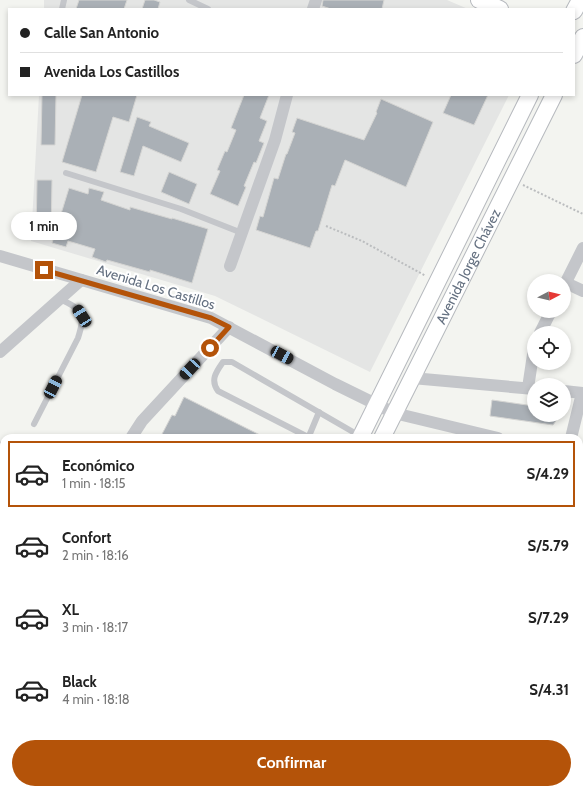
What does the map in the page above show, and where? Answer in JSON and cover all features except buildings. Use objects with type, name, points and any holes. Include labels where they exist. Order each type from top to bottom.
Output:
[{"type":"main road","points":[[479,0],[498,8]]},
{"type":"main road","points":[[575,9],[580,0]]},
{"type":"main road","name":"Avenida Jorge Chávez","points":[[362,434],[530,96]]},
{"type":"main road","name":"Avenida Jorge Chávez","points":[[384,434],[553,96]]},
{"type":"street","points":[[230,266],[275,140],[287,96]]},
{"type":"street","points":[[570,274],[583,248]]},
{"type":"street","name":"Avenida Los Castillos","points":[[0,256],[211,318],[394,413],[481,434]]},
{"type":"street","points":[[0,352],[81,280]]},
{"type":"street","points":[[571,286],[583,291]]},
{"type":"street","points":[[133,434],[142,421],[229,327]]},
{"type":"street","points":[[412,378],[527,388]]},
{"type":"street","points":[[571,392],[582,393],[572,434]]},
{"type":"lane","points":[[189,0],[206,8]]},
{"type":"lane","points":[[66,173],[182,209],[242,233]]},
{"type":"lane","points":[[34,424],[78,338],[83,324],[82,316],[78,309],[60,299]]},
{"type":"lane","points":[[303,434],[218,391],[215,387],[214,375],[222,362],[232,362],[356,434]]},
{"type":"lane","points":[[310,434],[320,412]]},
{"type":"path","points":[[511,180],[583,214]]},
{"type":"path","points":[[326,226],[362,241],[438,282]]},
{"type":"shaded area","points":[[44,0],[447,0],[466,8],[44,8]]},
{"type":"shaded area","points":[[39,96],[508,96],[370,372],[215,296],[31,241]]},
{"type":"route","points":[[44,270],[211,318],[229,327],[210,348]]}]
